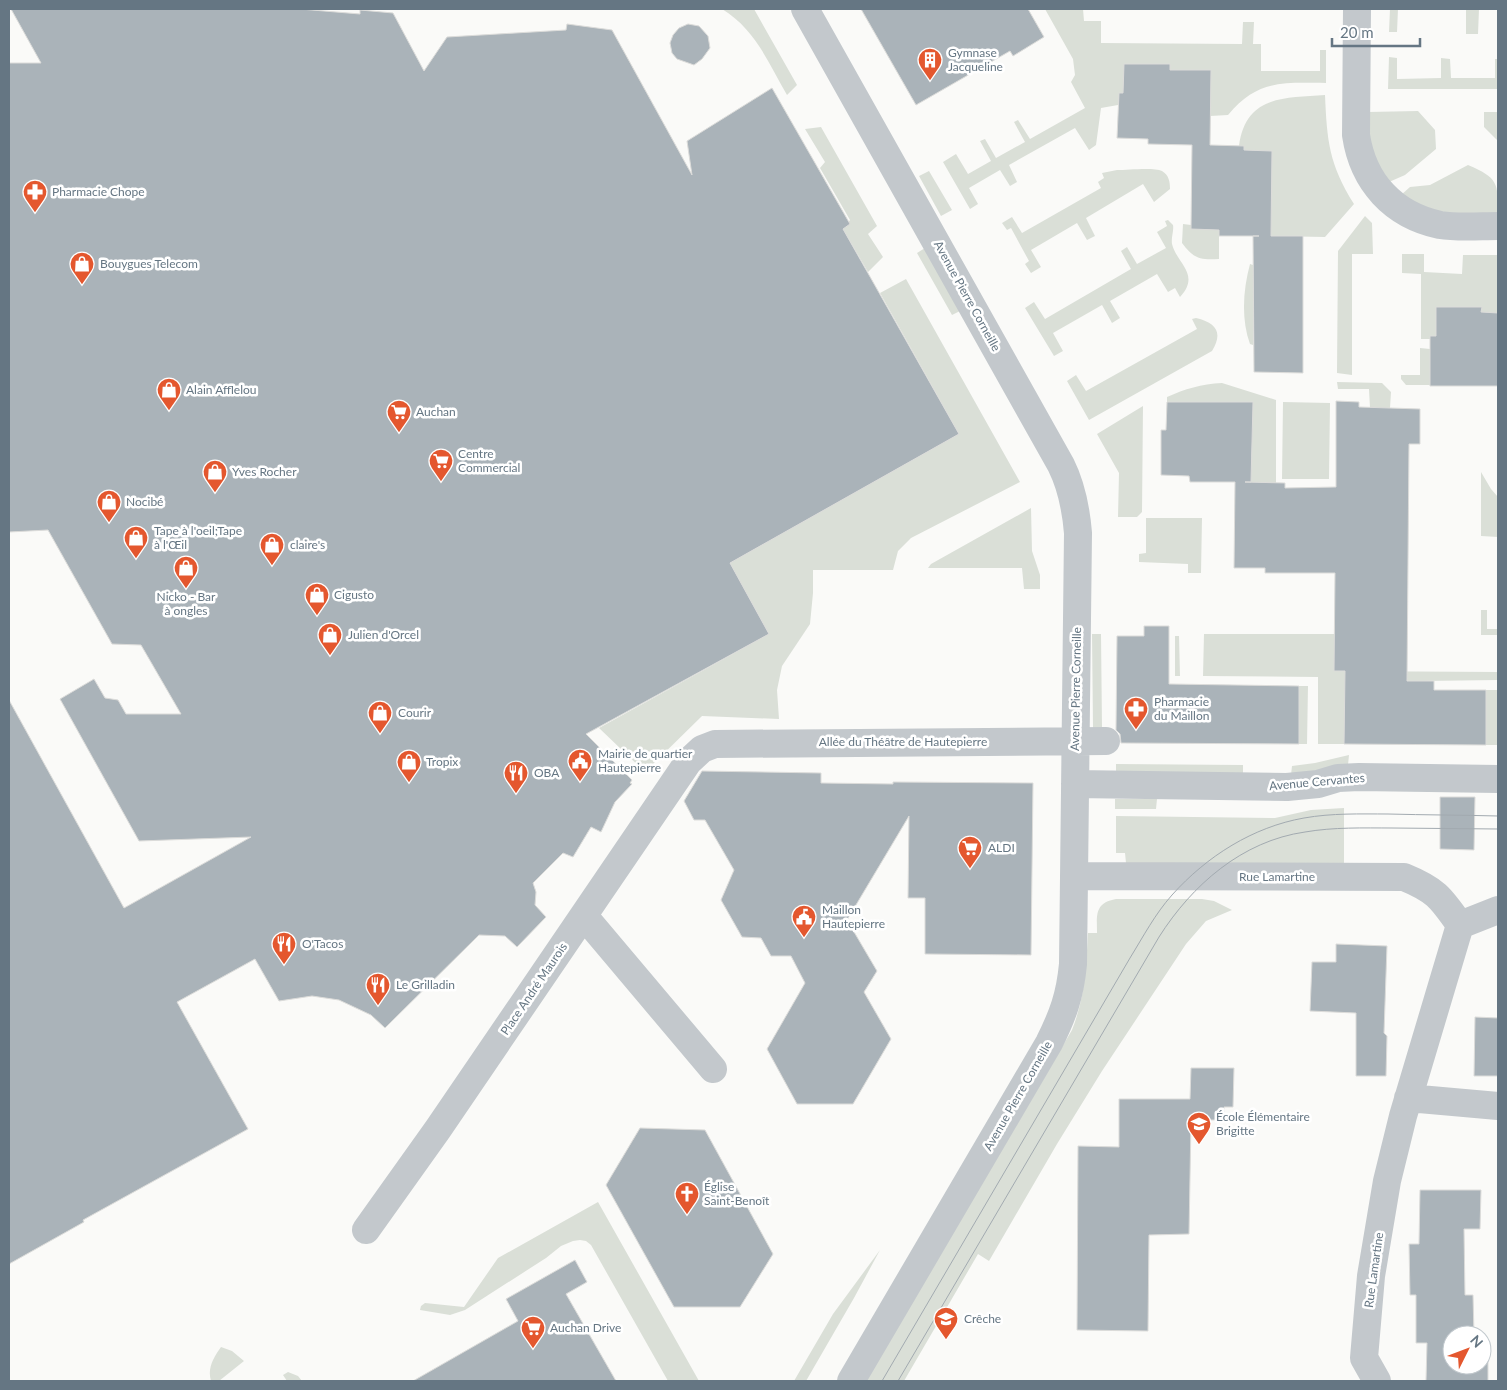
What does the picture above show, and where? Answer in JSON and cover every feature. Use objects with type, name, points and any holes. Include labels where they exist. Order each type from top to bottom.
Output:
[{"type":"street","name":"Avenue Pierre Corneille","points":[[805,9],[1068,479],[1074,497],[1078,533],[1074,964],[1071,989],[1064,1013],[1050,1043],[851,1381]]},
{"type":"street","points":[[1357,9],[1356,135],[1363,165],[1373,180],[1398,208],[1420,219],[1441,225],[1498,226]]},
{"type":"street","name":"Allée du Théâtre de Hautepierre","points":[[702,749],[714,744],[1106,741]]},
{"type":"street","name":"Place André Maurois","points":[[366,1230],[438,1129],[688,762],[702,749]]},
{"type":"street","name":"Avenue Cervantes","points":[[1075,784],[1288,787],[1318,784],[1338,778],[1359,777],[1498,778]]},
{"type":"street","name":"Rue Lamartine","points":[[1074,876],[1404,878],[1422,884],[1440,897],[1460,925],[1408,1098],[1387,1181],[1371,1276],[1364,1358],[1378,1381]]},
{"type":"street","points":[[1460,925],[1498,910]]},
{"type":"street","points":[[584,916],[713,1069]]},
{"type":"street","points":[[1408,1098],[1498,1106]]},
{"type":"shaded area","points":[[722,9],[754,9],[797,85],[787,95],[752,36]]},
{"type":"shaded area","points":[[1045,9],[1083,9],[1084,21],[1101,21],[1101,43],[1242,44],[1243,22],[1254,22],[1253,44],[1261,44],[1261,71],[1320,71],[1320,50],[1326,50],[1326,83],[1284,84],[1261,89],[1239,103],[1228,115],[1210,116],[1211,70],[1170,70],[1170,64],[1124,64],[1123,93],[1119,93],[1118,105],[1101,108],[1096,145],[1089,150],[1075,128],[1009,165],[1017,182],[1010,186],[1000,170],[969,188],[978,204],[970,209],[943,162],[956,154],[968,174],[991,161],[980,141],[985,139],[996,158],[1025,142],[1014,122],[1018,120],[1030,139],[1085,108],[1071,82],[1075,75],[1073,59]]},
{"type":"shaded area","points":[[1390,9],[1398,9],[1397,32],[1389,32]]},
{"type":"shaded area","points":[[1466,9],[1479,9],[1478,34],[1466,34]]},
{"type":"shaded area","points":[[1389,57],[1397,58],[1397,79],[1441,78],[1441,58],[1450,59],[1451,78],[1495,78],[1495,59],[1498,59],[1498,89],[1388,89]]},
{"type":"shaded area","points":[[1325,95],[1328,139],[1334,164],[1354,204],[1325,237],[1265,236],[1271,195],[1272,151],[1244,150],[1243,146],[1239,146],[1243,129],[1258,108],[1269,102],[1295,97]]},
{"type":"shaded area","points":[[1418,111],[1435,130],[1436,149],[1405,175],[1389,182],[1378,166],[1371,149],[1368,112]]},
{"type":"shaded area","points":[[1484,112],[1498,112],[1498,141],[1484,127]]},
{"type":"shaded area","points":[[821,127],[877,226],[868,234],[883,257],[868,272],[843,229],[850,220],[820,168],[825,162],[805,129]]},
{"type":"shaded area","points":[[1468,165],[1485,174],[1494,182],[1498,195],[1498,214],[1449,213],[1429,210],[1401,195],[1410,187],[1430,185]]},
{"type":"shaded area","points":[[1147,169],[1162,171],[1169,179],[1170,189],[1154,202],[1143,184],[1086,218],[1095,236],[1087,240],[1077,223],[1031,250],[1041,267],[1031,273],[1025,264],[1029,261],[1011,228],[1007,230],[1002,223],[1012,217],[1022,233],[1101,188],[1098,182],[1104,178],[1102,173],[1117,170]]},
{"type":"shaded area","points":[[929,171],[952,210],[941,216],[919,176]]},
{"type":"shaded area","points":[[1365,216],[1372,223],[1373,254],[1352,254],[1352,375],[1337,373],[1338,251]]},
{"type":"shaded area","points":[[1168,220],[1173,225],[1172,244],[1188,275],[1186,289],[1180,297],[1175,288],[1168,292],[1157,274],[1110,301],[1120,318],[1112,323],[1102,305],[1053,333],[1063,351],[1054,356],[1025,308],[1034,302],[1045,319],[1131,269],[1121,251],[1127,247],[1137,264],[1166,248],[1157,232],[1167,226],[1165,221]]},
{"type":"shaded area","points":[[1183,224],[1191,225],[1191,229],[1219,230],[1219,259],[1202,259],[1190,252],[1182,243]]},
{"type":"shaded area","points":[[925,248],[960,311],[952,315],[917,253]]},
{"type":"shaded area","points":[[1402,254],[1424,254],[1424,272],[1462,274],[1463,255],[1498,255],[1498,313],[1481,312],[1482,307],[1436,308],[1436,336],[1430,336],[1430,339],[1421,339],[1421,274],[1402,273]]},
{"type":"shaded area","points":[[1250,264],[1253,265],[1253,345],[1250,344],[1247,334],[1244,315],[1246,284]]},
{"type":"shaded area","points":[[906,279],[1020,482],[911,538],[898,551],[893,570],[813,570],[810,624],[782,666],[777,690],[779,719],[702,716],[645,772],[599,728],[769,634],[730,563],[959,434],[880,293]]},
{"type":"shaded area","points":[[1196,318],[1209,323],[1216,330],[1217,339],[1212,351],[1089,420],[1067,381],[1076,375],[1086,391],[1197,329],[1192,319]]},
{"type":"shaded area","points":[[1420,348],[1430,349],[1430,385],[1406,385],[1401,379],[1401,375],[1420,375]]},
{"type":"shaded area","points":[[1337,382],[1382,383],[1391,392],[1390,408],[1370,408],[1369,389],[1338,389]]},
{"type":"shaded area","points":[[1222,383],[1276,400],[1276,483],[1246,482],[1247,458],[1252,457],[1252,407],[1212,407],[1211,402],[1167,402],[1167,397],[1187,389],[1207,384]]},
{"type":"shaded area","points":[[1283,402],[1330,403],[1329,479],[1282,479]]},
{"type":"shaded area","points":[[1143,406],[1142,512],[1137,517],[1118,517],[1119,473],[1097,434]]},
{"type":"shaded area","points":[[1481,472],[1498,497],[1498,537],[1481,536]]},
{"type":"shaded area","points":[[1031,508],[1032,551],[1040,575],[1040,589],[1024,589],[1022,568],[928,568],[931,564]]},
{"type":"shaded area","points":[[1146,518],[1202,518],[1201,573],[1188,573],[1188,564],[1139,562],[1139,554],[1146,553]]},
{"type":"shaded area","points":[[1481,610],[1487,610],[1487,629],[1498,629],[1498,635],[1481,635]]},
{"type":"shaded area","points":[[1092,634],[1101,634],[1102,728],[1093,728]]},
{"type":"shaded area","points":[[1204,634],[1335,634],[1335,671],[1498,672],[1498,680],[1423,681],[1422,690],[1345,695],[1344,744],[1318,744],[1318,677],[1203,676]]},
{"type":"shaded area","points":[[1175,636],[1179,636],[1180,676],[1175,676]]},
{"type":"shaded area","points":[[1299,686],[1308,686],[1307,744],[1299,744]]},
{"type":"shaded area","points":[[1486,690],[1498,690],[1498,745],[1486,745]]},
{"type":"shaded area","points":[[1349,755],[1348,765],[1291,775],[1292,766]]},
{"type":"shaded area","points":[[1116,764],[1243,765],[1243,774],[1116,773]]},
{"type":"shaded area","points":[[1115,799],[1157,799],[1156,809],[1115,809]]},
{"type":"shaded area","points":[[1344,808],[1344,863],[1126,863],[1125,853],[1116,853],[1116,816],[1275,818],[1311,810]]},
{"type":"shaded area","points":[[1116,899],[1202,899],[1214,901],[1232,910],[1206,921],[1186,944],[1102,1071],[989,1261],[978,1254],[904,1381],[866,1381],[1072,1030],[1082,994],[1088,933],[1097,933],[1097,916],[1100,907]]},
{"type":"shaded area","points":[[598,1202],[699,1381],[668,1381],[591,1245],[586,1241],[573,1241],[561,1246],[546,1258],[465,1310],[450,1315],[420,1310],[421,1306],[425,1303],[464,1307],[498,1258]]},
{"type":"shaded area","points":[[880,1250],[806,1381],[794,1381],[833,1314]]},
{"type":"shaded area","points":[[221,1347],[232,1351],[244,1361],[219,1381],[211,1381],[211,1367]]},
{"type":"shaded area","points":[[288,1372],[298,1376],[302,1381],[287,1381],[283,1375]]},
{"type":"building","name":"Centre Commercial","points":[[11,9],[300,9],[360,14],[360,10],[393,13],[424,71],[447,37],[566,30],[567,24],[612,30],[692,175],[687,141],[772,88],[850,224],[843,229],[959,434],[730,563],[769,634],[586,734],[632,780],[630,783],[632,784],[615,802],[601,832],[591,827],[573,857],[563,853],[533,883],[536,892],[535,905],[546,917],[517,947],[505,936],[479,935],[385,1028],[371,1015],[339,1000],[312,996],[279,1001],[255,959],[177,1002],[248,1129],[83,1220],[84,1222],[9,1264],[9,700],[124,908],[251,837],[139,841],[60,699],[94,679],[105,698],[118,700],[126,714],[181,714],[141,645],[112,644],[48,530],[9,532],[9,63],[41,63]]},
{"type":"building","name":"Gymnase Jacqueline","points":[[861,9],[1028,9],[1044,37],[1013,56],[1010,51],[916,105]]},
{"type":"building","points":[[688,24],[699,26],[708,36],[710,48],[702,59],[694,65],[677,59],[672,53],[670,43],[673,35],[679,28]]},
{"type":"building","points":[[1124,64],[1170,64],[1170,70],[1211,70],[1210,145],[1244,146],[1244,150],[1272,151],[1271,236],[1303,236],[1303,373],[1254,372],[1253,236],[1219,236],[1219,230],[1191,229],[1192,145],[1148,144],[1148,139],[1117,138],[1119,93],[1123,93]]},
{"type":"building","points":[[1436,307],[1482,307],[1481,312],[1498,313],[1498,386],[1430,386],[1430,336],[1436,336]]},
{"type":"building","points":[[1336,401],[1359,402],[1359,407],[1420,409],[1420,444],[1409,444],[1407,681],[1434,681],[1434,690],[1486,690],[1486,745],[1344,744],[1345,671],[1334,671],[1335,573],[1265,573],[1265,568],[1234,568],[1235,482],[1190,482],[1189,476],[1161,475],[1161,430],[1166,430],[1167,402],[1253,402],[1251,482],[1245,482],[1285,483],[1285,488],[1336,487]]},
{"type":"building","points":[[1144,626],[1169,626],[1169,684],[1299,686],[1299,744],[1121,743],[1120,734],[1116,730],[1117,636],[1144,636]]},
{"type":"building","name":"Maillon Hautepierre","points":[[702,771],[821,773],[821,783],[1033,783],[1031,955],[925,954],[925,898],[908,898],[909,816],[847,920],[877,971],[864,992],[891,1039],[853,1104],[797,1104],[767,1049],[805,983],[791,956],[771,956],[761,938],[742,937],[721,900],[734,870],[705,820],[694,820],[684,801]]},
{"type":"building","points":[[1440,797],[1475,797],[1474,850],[1440,849]]},
{"type":"building","points":[[1336,944],[1387,946],[1384,1033],[1387,1036],[1386,1076],[1356,1076],[1356,1013],[1310,1011],[1312,962],[1336,962]]},
{"type":"building","points":[[1475,1017],[1498,1018],[1498,1076],[1474,1076]]},
{"type":"building","points":[[1191,1068],[1234,1068],[1233,1107],[1224,1107],[1224,1120],[1191,1120],[1189,1234],[1149,1235],[1148,1331],[1077,1330],[1078,1146],[1119,1147],[1119,1099],[1190,1099]]},
{"type":"building","name":"Église Saint-Benoît","points":[[640,1128],[705,1130],[773,1254],[740,1307],[674,1307],[606,1185]]},
{"type":"building","points":[[1420,1190],[1481,1190],[1480,1229],[1464,1229],[1465,1295],[1473,1295],[1474,1325],[1442,1325],[1442,1375],[1488,1375],[1488,1381],[1426,1381],[1427,1343],[1416,1343],[1416,1295],[1410,1295],[1409,1244],[1419,1244]]},
{"type":"building","name":"Auchan Drive","points":[[575,1260],[587,1282],[566,1294],[616,1381],[413,1381],[518,1321],[506,1299]]},
{"type":"tram line","points":[[882,1381],[1145,934],[1166,902],[1200,868],[1232,845],[1249,836],[1285,822],[1304,818],[1356,814],[1498,816]]},
{"type":"tram line","points":[[898,1381],[1159,937],[1172,918],[1203,883],[1240,855],[1282,837],[1305,832],[1359,828],[1498,829]]},
{"type":"place","name":"Gymnase Jacqueline","points":[[930,81]]},
{"type":"place","name":"Pharmacie Chope","points":[[35,213]]},
{"type":"place","name":"Bouygues Telecom","points":[[82,285]]},
{"type":"place","name":"Alain Afflelou","points":[[169,411]]},
{"type":"place","name":"Auchan","points":[[399,433]]},
{"type":"place","name":"Centre Commercial","points":[[441,482]]},
{"type":"place","name":"Yves Rocher","points":[[215,493]]},
{"type":"place","name":"Nocibé","points":[[109,523]]},
{"type":"place","name":"Tape à l'oeil;Tape à l'Œil","points":[[136,559]]},
{"type":"place","name":"claire's","points":[[272,566]]},
{"type":"place","name":"Nicko - Bar à ongles","points":[[186,589]]},
{"type":"place","name":"Cigusto","points":[[317,616]]},
{"type":"place","name":"Julien d'Orcel","points":[[330,656]]},
{"type":"place","name":"Pharmacie du Maillon","points":[[1136,730]]},
{"type":"place","name":"Courir","points":[[380,734]]},
{"type":"place","name":"Mairie de quartier Hautepierre","points":[[580,782]]},
{"type":"place","name":"Tropix","points":[[409,783]]},
{"type":"place","name":"OBA","points":[[516,794]]},
{"type":"place","name":"ALDI","points":[[970,869]]},
{"type":"place","name":"Maillon Hautepierre","points":[[804,938]]},
{"type":"place","name":"O'Tacos","points":[[284,965]]},
{"type":"place","name":"Le Grilladin","points":[[378,1006]]},
{"type":"place","name":"École Élémentaire Brigitte","points":[[1199,1145]]},
{"type":"place","name":"Église Saint-Benoît","points":[[687,1215]]},
{"type":"place","name":"Crêche","points":[[946,1340]]},
{"type":"place","name":"Auchan Drive","points":[[533,1349]]}]
